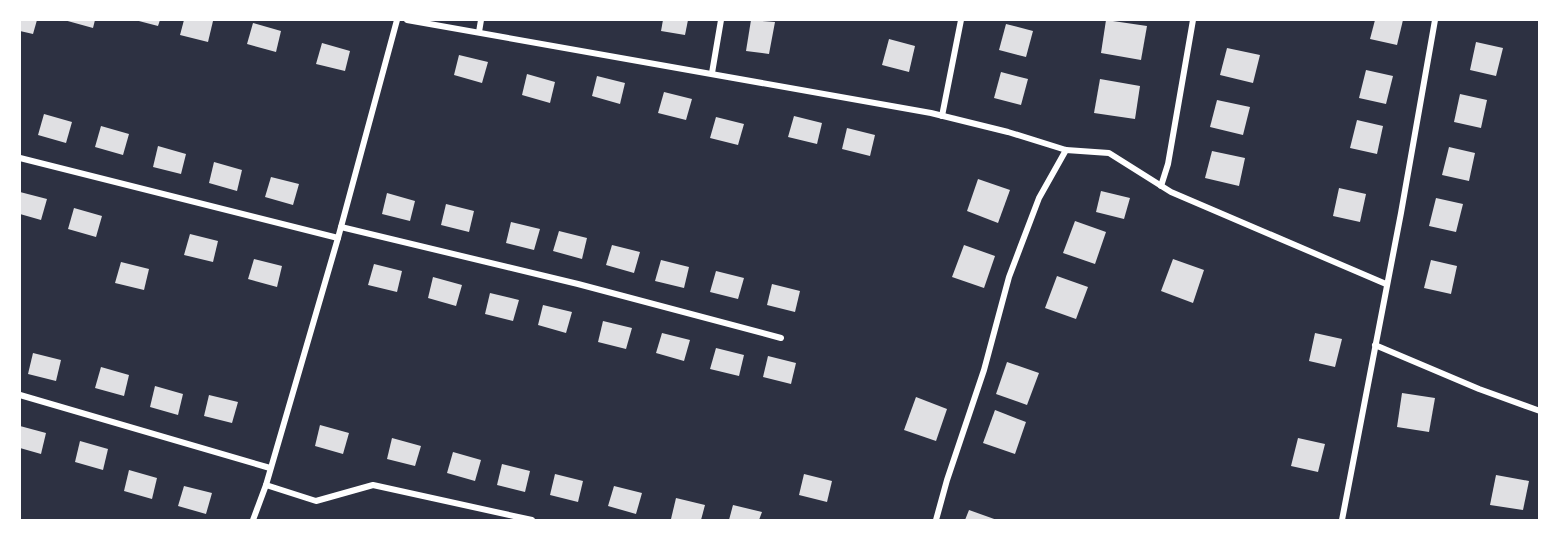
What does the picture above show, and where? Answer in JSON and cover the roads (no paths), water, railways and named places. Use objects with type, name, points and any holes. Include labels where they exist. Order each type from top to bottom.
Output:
[{"type":"street","points":[[253,520],[266,486],[338,238],[397,20]]},
{"type":"street","points":[[407,20],[942,116],[1008,132],[1066,150],[1109,153],[1161,186],[1386,284]]},
{"type":"street","points":[[479,32],[481,20]]},
{"type":"street","points":[[712,73],[721,20]]},
{"type":"street","points":[[942,116],[961,20]]},
{"type":"street","points":[[1161,186],[1168,164],[1194,20]]},
{"type":"street","points":[[1342,520],[1435,20]]},
{"type":"street","points":[[936,520],[984,370],[1009,278],[1039,198],[1066,150]]},
{"type":"street","points":[[20,158],[338,238]]},
{"type":"street","points":[[341,227],[567,282],[781,338]]},
{"type":"street","points":[[1375,345],[1479,389],[1539,411]]},
{"type":"street","points":[[20,395],[270,468]]},
{"type":"street","points":[[266,486],[316,501],[374,485],[532,520]]}]
